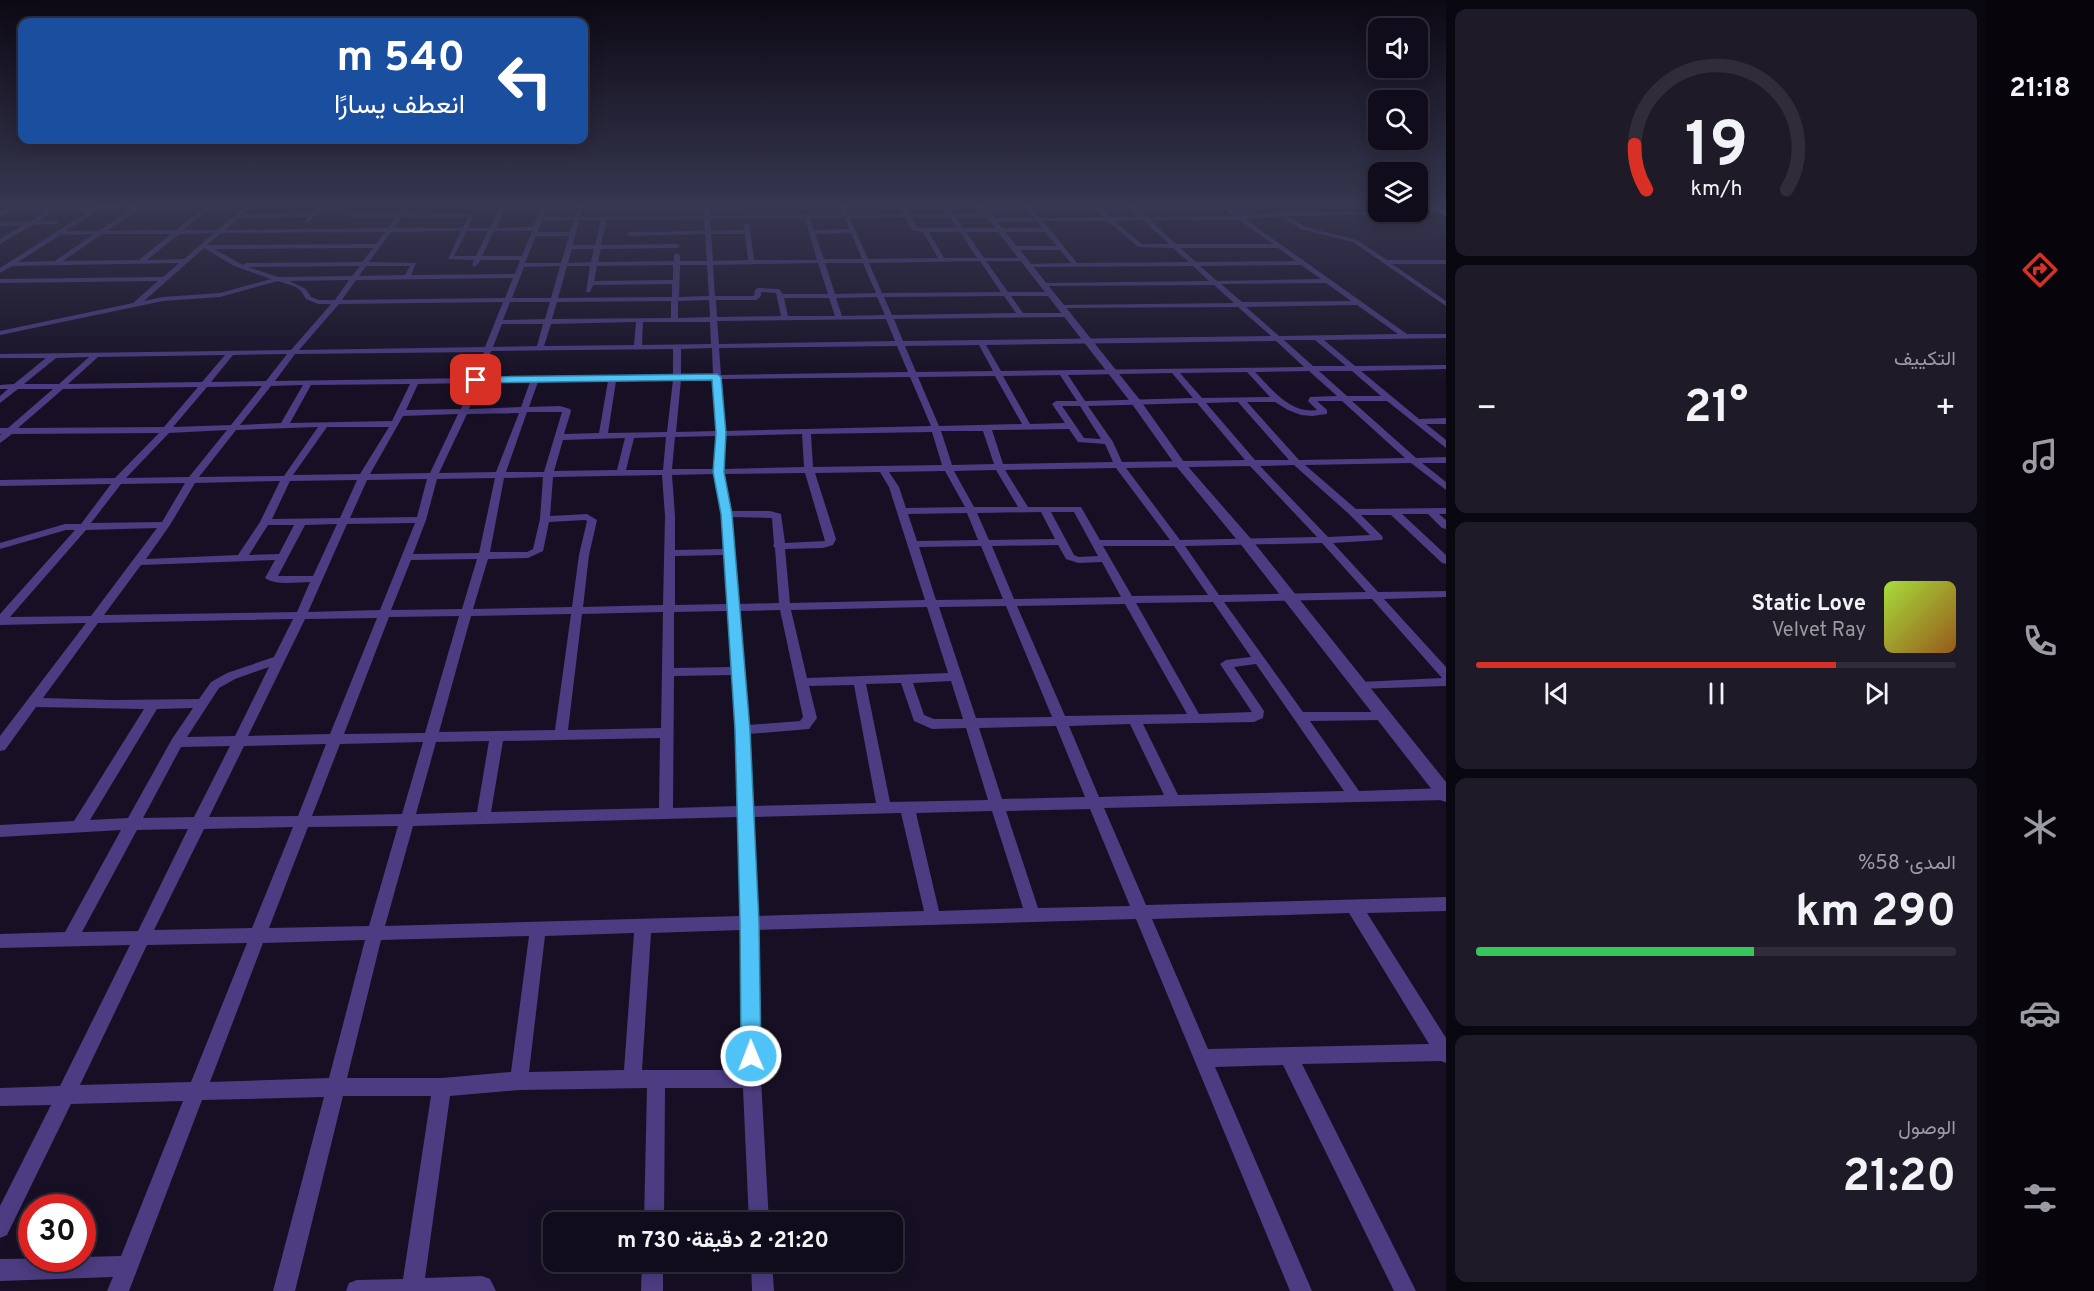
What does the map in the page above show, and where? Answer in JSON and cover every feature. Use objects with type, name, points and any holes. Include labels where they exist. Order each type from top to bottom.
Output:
[{"type":"street","points":[[135,304],[179,265]]},
{"type":"street","points":[[237,265],[298,286],[314,302],[756,298],[760,290],[778,290],[785,318]]},
{"type":"street","points":[[321,278],[332,265]]},
{"type":"street","points":[[0,746],[165,525],[192,480],[363,265]]},
{"type":"street","points":[[407,277],[413,265]]},
{"type":"street","points":[[469,276],[474,265]]},
{"type":"street","points":[[517,265],[521,266]]},
{"type":"street","points":[[0,333],[135,304],[173,298],[212,297],[279,279],[469,276],[537,265]]},
{"type":"street","points":[[540,348],[564,265]]},
{"type":"street","points":[[587,300],[595,265]]},
{"type":"street","points":[[674,320],[677,265]]},
{"type":"street","points":[[709,265],[721,433],[719,472],[726,514],[742,730],[752,1079],[759,1212]]},
{"type":"street","points":[[823,265],[839,318]]},
{"type":"street","points":[[867,265],[936,429],[948,468],[985,543],[1301,1291]]},
{"type":"street","points":[[985,265],[1021,316]]},
{"type":"street","points":[[1027,265],[1136,402],[1180,464],[1247,543],[1446,794]]},
{"type":"street","points":[[1198,265],[1277,339],[1446,487]]},
{"type":"street","points":[[1305,265],[1406,337]]},
{"type":"street","points":[[1391,265],[1446,304]]},
{"type":"street","points":[[118,1291],[421,520],[433,476],[464,411],[521,266]]},
{"type":"street","points":[[0,281],[164,279]]},
{"type":"street","points":[[781,296],[1006,294],[1216,282],[1328,281]]},
{"type":"street","points":[[590,283],[675,282]]},
{"type":"street","points":[[619,321],[622,299]]},
{"type":"street","points":[[499,322],[1021,316],[1064,311],[1240,304],[1359,303]]},
{"type":"street","points":[[638,347],[640,320]]},
{"type":"street","points":[[0,356],[1446,336]]},
{"type":"street","points":[[1317,338],[1446,445]]},
{"type":"street","points":[[981,342],[1027,426]]},
{"type":"street","points":[[666,813],[670,609],[667,473],[672,434],[677,346]]},
{"type":"street","points":[[0,621],[84,526],[118,481],[231,353]]},
{"type":"street","points":[[0,440],[97,354]]},
{"type":"street","points":[[0,400],[54,355]]},
{"type":"street","points":[[0,387],[1446,367]]},
{"type":"street","points":[[1249,370],[1278,399],[1293,411],[1302,414],[1324,412],[1312,402],[1313,399],[1392,398]]},
{"type":"street","points":[[1174,371],[1201,400],[1252,464],[1326,541],[1446,675]]},
{"type":"street","points":[[1062,372],[1108,442],[1119,465],[1178,544],[1355,796]]},
{"type":"street","points":[[603,436],[612,379]]},
{"type":"street","points":[[284,1291],[338,1087],[375,933],[465,613],[484,555],[500,475],[526,410],[535,380]]},
{"type":"street","points":[[0,1228],[280,659],[363,478],[398,419],[415,381]]},
{"type":"street","points":[[284,426],[309,382]]},
{"type":"street","points":[[1108,442],[1081,441],[1056,404],[1278,399]]},
{"type":"street","points":[[1097,543],[1247,543],[1378,538],[1353,512],[1297,463],[1240,400]]},
{"type":"street","points":[[0,431],[234,429],[398,419],[464,411],[560,409],[567,411],[548,474],[544,519],[538,551],[534,554],[406,557]]},
{"type":"street","points":[[1420,422],[1446,421]]},
{"type":"street","points":[[242,558],[265,522],[286,478],[324,424]]},
{"type":"street","points":[[559,437],[1070,426]]},
{"type":"street","points":[[987,428],[999,467],[1024,509]]},
{"type":"street","points":[[778,546],[823,545],[830,543],[831,539],[809,470],[806,432]]},
{"type":"street","points":[[621,473],[630,435]]},
{"type":"street","points":[[0,483],[1446,460]]},
{"type":"street","points":[[883,469],[894,487],[1034,916]]},
{"type":"street","points":[[1044,509],[1061,542],[1074,560],[1107,559]]},
{"type":"street","points":[[902,511],[1077,509],[1196,719]]},
{"type":"street","points":[[1430,511],[1446,526]]},
{"type":"street","points":[[1353,512],[1446,511]]},
{"type":"street","points":[[1394,512],[1446,561]]},
{"type":"street","points":[[726,514],[775,514],[784,607],[810,718],[804,726],[742,730]]},
{"type":"street","points":[[544,519],[587,517],[592,520],[584,555],[561,735]]},
{"type":"street","points":[[265,522],[421,520]]},
{"type":"street","points":[[301,522],[281,557],[272,579],[318,579]]},
{"type":"street","points":[[2,547],[54,530],[84,526],[165,525]]},
{"type":"street","points":[[912,544],[1061,542]]},
{"type":"street","points":[[670,553],[729,552]]},
{"type":"street","points":[[138,562],[281,557]]},
{"type":"street","points":[[0,621],[1446,594]]},
{"type":"street","points":[[69,940],[130,824],[177,742],[203,703],[221,680],[280,659]]},
{"type":"street","points":[[905,678],[919,718],[924,722],[971,724],[1196,719],[1258,715],[1258,711],[1226,664],[1259,660]]},
{"type":"street","points":[[669,672],[738,671]]},
{"type":"street","points":[[802,682],[957,677]]},
{"type":"street","points":[[859,680],[884,807]]},
{"type":"street","points":[[1360,686],[1446,682]]},
{"type":"street","points":[[33,702],[203,703]]},
{"type":"street","points":[[78,828],[153,704]]},
{"type":"street","points":[[1299,717],[1382,715]]},
{"type":"street","points":[[1134,720],[1173,800]]},
{"type":"street","points":[[177,742],[666,733]]},
{"type":"street","points":[[483,817],[497,735]]},
{"type":"street","points":[[0,831],[130,824],[408,820],[1446,794]]},
{"type":"street","points":[[907,807],[933,917]]},
{"type":"street","points":[[0,941],[1446,904]]},
{"type":"street","points":[[1354,907],[1446,1052]]},
{"type":"street","points":[[632,1078],[643,925]]},
{"type":"street","points":[[519,1081],[538,928]]},
{"type":"street","points":[[1202,1058],[1446,1052]]},
{"type":"street","points":[[1288,1055],[1405,1291]]},
{"type":"street","points":[[0,1097],[338,1087],[442,1087],[519,1081],[632,1078],[752,1079]]},
{"type":"street","points":[[654,1212],[656,1079]]},
{"type":"street","points":[[412,1290],[442,1087]]},
{"type":"street","points":[[0,1270],[128,1266]]},
{"type":"street","points":[[652,1291],[653,1272]]},
{"type":"street","points":[[762,1272],[763,1291]]},
{"type":"street","points":[[357,1291],[482,1287],[485,1291]]},
{"type":"route","points":[[476,380],[717,377],[721,433],[719,472],[726,514],[742,730],[751,1056]]}]
